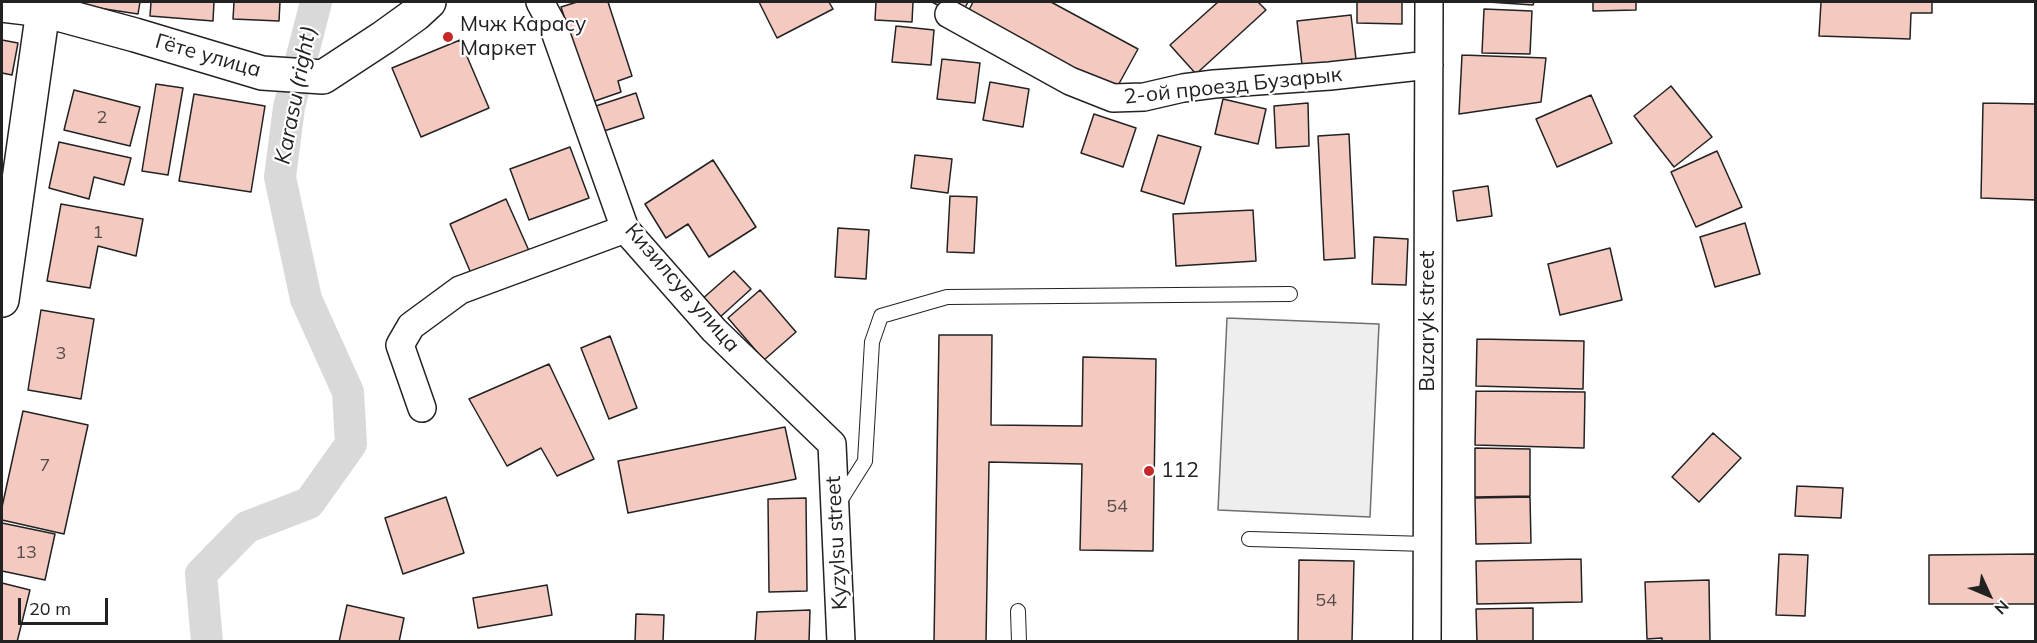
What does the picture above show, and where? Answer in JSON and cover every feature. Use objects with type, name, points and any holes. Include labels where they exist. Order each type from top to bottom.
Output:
[{"type":"street","name":"Кизилсув улица","points":[[540,2],[553,27],[625,229],[714,330],[832,444],[835,508]]},
{"type":"street","name":"Buzaryk street","points":[[1427,642],[1429,2]]},
{"type":"street","name":"Гёте улица","points":[[2,5],[43,10],[262,73],[323,77],[416,6]]},
{"type":"street","points":[[2,300],[43,10]]},
{"type":"street","name":"2-ой проезд Бузарык","points":[[949,14],[1070,81],[1113,98],[1144,97],[1214,84],[1330,76],[1429,65]]},
{"type":"street","points":[[422,408],[400,345],[411,326],[460,290],[625,229]]},
{"type":"street","name":"Kyzylsu street","points":[[835,508],[841,642]]},
{"type":"lane","points":[[835,508],[865,461],[872,342],[881,316],[947,297],[1290,294]]},
{"type":"lane","points":[[1249,539],[1427,544]]},
{"type":"lane","points":[[1018,611],[1019,642]]},
{"type":"shaded area","points":[[1227,318],[1379,324],[1370,517],[1218,510]]},
{"type":"building","points":[[59,2],[140,2],[138,14]]},
{"type":"building","points":[[151,2],[214,2],[213,21],[150,16]]},
{"type":"building","points":[[234,2],[280,2],[279,21],[233,19]]},
{"type":"building","points":[[577,2],[608,2],[632,76],[618,81],[621,92],[592,102],[561,7]]},
{"type":"building","points":[[759,2],[829,2],[833,9],[777,38]]},
{"type":"building","points":[[876,2],[913,2],[912,22],[875,20]]},
{"type":"building","points":[[932,2],[968,2],[960,17]]},
{"type":"building","points":[[973,2],[1051,2],[1138,49],[1115,91],[968,12]]},
{"type":"building","points":[[1218,2],[1258,2],[1266,10],[1196,74],[1170,45]]},
{"type":"building","points":[[1357,2],[1402,2],[1402,24],[1357,23]]},
{"type":"building","points":[[1488,2],[1534,2],[1533,5]]},
{"type":"building","points":[[1593,2],[1636,2],[1636,10],[1593,11]]},
{"type":"building","points":[[1821,2],[1932,2],[1932,13],[1911,13],[1910,39],[1819,36]]},
{"type":"building","points":[[1484,9],[1532,11],[1530,54],[1482,53]]},
{"type":"building","points":[[1351,15],[1357,68],[1303,74],[1297,21]]},
{"type":"building","points":[[896,26],[934,30],[931,65],[892,62]]},
{"type":"building","points":[[2,40],[18,43],[12,75],[2,73]]},
{"type":"building","points":[[460,40],[489,108],[421,137],[392,68]]},
{"type":"building","points":[[1462,55],[1546,58],[1541,102],[1459,114]]},
{"type":"building","points":[[942,59],[980,63],[975,103],[937,99]]},
{"type":"building","points":[[990,82],[1029,89],[1023,127],[983,120]]},
{"type":"building","points":[[156,84],[183,88],[168,175],[142,171]]},
{"type":"building","points":[[1671,86],[1712,137],[1674,167],[1634,116]]},
{"type":"building","points":[[74,90],[140,107],[130,146],[64,130]]},
{"type":"building","points":[[636,93],[644,118],[601,132],[593,107]]},
{"type":"building","points":[[194,94],[265,106],[251,192],[179,181]]},
{"type":"building","points":[[1591,95],[1612,143],[1557,167],[1536,119]]},
{"type":"building","points":[[1223,99],[1266,109],[1258,144],[1215,134]]},
{"type":"building","points":[[1308,103],[1309,146],[1276,148],[1274,106]]},
{"type":"building","points":[[1983,103],[2036,104],[2036,200],[1981,198]]},
{"type":"building","points":[[1094,114],[1136,128],[1123,167],[1081,153]]},
{"type":"building","points":[[1349,134],[1355,258],[1324,260],[1318,136]]},
{"type":"building","points":[[1158,135],[1201,147],[1184,204],[1141,191]]},
{"type":"building","points":[[59,142],[131,158],[124,185],[94,177],[89,199],[49,188]]},
{"type":"building","points":[[570,147],[589,198],[529,220],[510,169]]},
{"type":"building","points":[[1717,151],[1742,207],[1696,227],[1671,172]]},
{"type":"building","points":[[915,155],[952,159],[948,193],[911,188]]},
{"type":"building","points":[[713,160],[756,227],[709,257],[688,224],[666,238],[645,204]]},
{"type":"building","points":[[1488,186],[1492,216],[1457,221],[1453,191]]},
{"type":"building","points":[[950,196],[977,197],[974,253],[947,252]]},
{"type":"building","points":[[506,199],[530,253],[473,278],[450,224]]},
{"type":"building","points":[[61,204],[143,219],[136,256],[98,246],[90,288],[47,281]]},
{"type":"building","points":[[1253,210],[1256,261],[1176,266],[1173,214]]},
{"type":"building","points":[[1745,223],[1760,274],[1715,287],[1700,237]]},
{"type":"building","points":[[838,228],[869,230],[866,279],[835,277]]},
{"type":"building","points":[[1374,237],[1408,239],[1406,285],[1372,284]]},
{"type":"building","points":[[1610,248],[1622,300],[1560,315],[1548,264]]},
{"type":"building","points":[[734,271],[751,289],[718,319],[701,300]]},
{"type":"building","points":[[760,290],[796,332],[764,360],[728,318]]},
{"type":"building","points":[[41,310],[94,319],[81,399],[28,390]]},
{"type":"building","points":[[939,335],[992,335],[991,425],[1082,426],[1083,357],[1156,359],[1153,551],[1080,550],[1082,464],[989,462],[986,642],[934,642]]},
{"type":"building","points":[[610,336],[637,408],[609,419],[581,348]]},
{"type":"building","points":[[1477,339],[1584,341],[1583,389],[1476,386]]},
{"type":"building","points":[[549,364],[594,459],[557,476],[541,448],[507,466],[469,399]]},
{"type":"building","points":[[1476,391],[1585,392],[1584,448],[1475,445]]},
{"type":"building","points":[[23,411],[88,425],[64,534],[2,520],[2,507]]},
{"type":"building","points":[[785,427],[796,479],[628,513],[618,461]]},
{"type":"building","points":[[1713,433],[1741,458],[1699,502],[1672,477]]},
{"type":"building","points":[[1475,448],[1530,449],[1530,496],[1475,497]]},
{"type":"building","points":[[1797,486],[1843,488],[1841,518],[1795,516]]},
{"type":"building","points":[[446,497],[464,553],[403,574],[385,518]]},
{"type":"building","points":[[1530,497],[1531,543],[1476,544],[1475,498]]},
{"type":"building","points":[[806,498],[807,591],[769,592],[768,499]]},
{"type":"building","points":[[2,523],[55,534],[45,580],[2,571]]},
{"type":"building","points":[[1779,554],[1808,555],[1805,616],[1776,615]]},
{"type":"building","points":[[2036,554],[2036,604],[1929,604],[1929,555]]},
{"type":"building","points":[[1581,559],[1582,602],[1477,604],[1476,561]]},
{"type":"building","points":[[1299,560],[1354,561],[1352,642],[1298,642]]},
{"type":"building","points":[[1709,580],[1710,642],[1662,642],[1662,638],[1647,639],[1645,582]]},
{"type":"building","points":[[2,583],[30,590],[17,642],[2,642]]},
{"type":"building","points":[[547,585],[552,615],[478,628],[473,598]]},
{"type":"building","points":[[347,605],[404,618],[399,642],[339,642]]},
{"type":"building","points":[[1533,608],[1533,642],[1477,642],[1476,609]]},
{"type":"building","points":[[810,610],[809,642],[755,642],[757,612]]},
{"type":"building","points":[[636,614],[664,615],[663,642],[635,642]]},
{"type":"waterway","name":"Karasu (right)","points":[[207,642],[201,574],[247,527],[309,503],[351,444],[348,392],[306,299],[280,177],[289,107],[316,2]]},
{"type":"place","name":"Мчж Карасу Маркет","points":[[448,37]]},
{"type":"place","name":"112","points":[[1149,471]]}]
